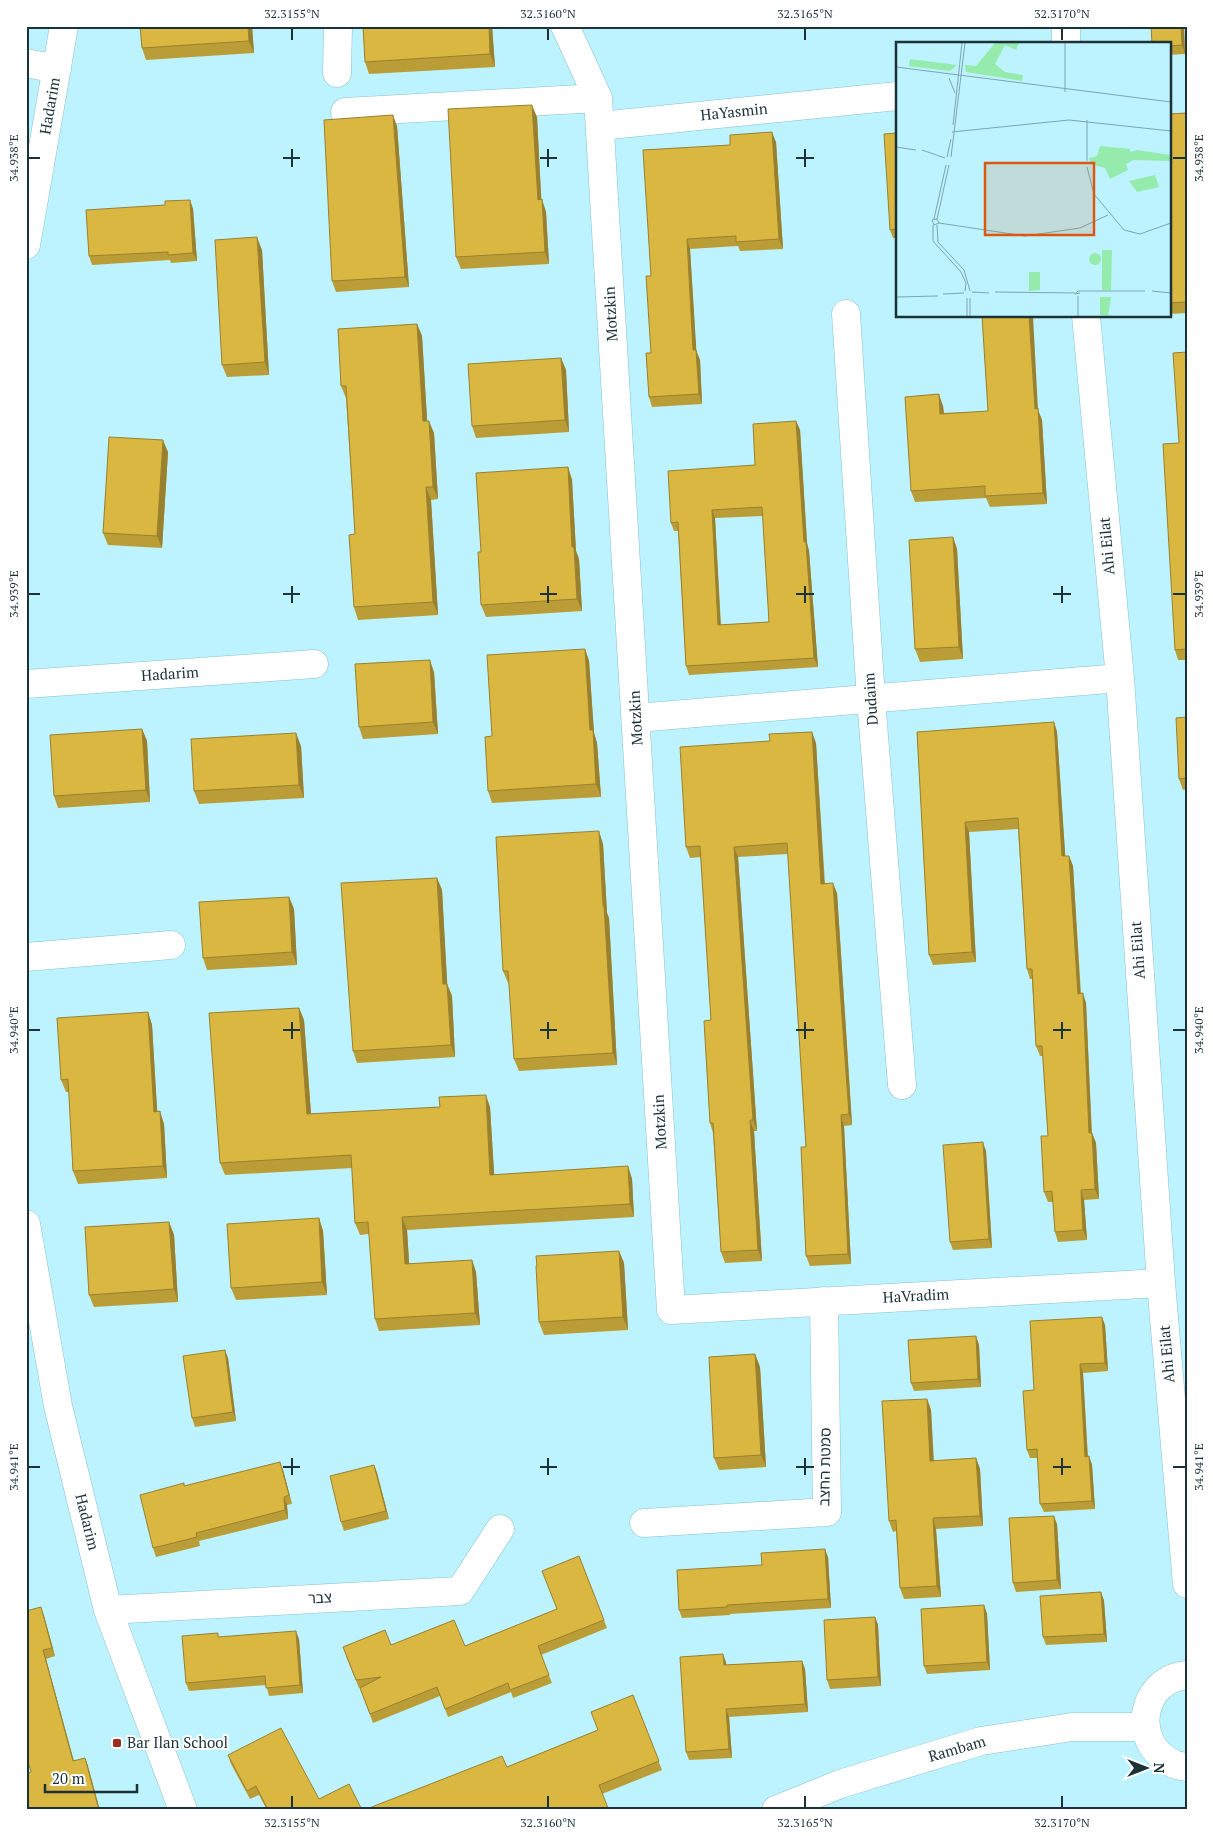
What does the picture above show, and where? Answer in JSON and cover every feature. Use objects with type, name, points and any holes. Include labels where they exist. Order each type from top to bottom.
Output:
[{"type":"street","name":"Hadarim","points":[[26,245],[64,26]]},
{"type":"street","points":[[337,73],[338,26]]},
{"type":"street","points":[[565,26],[598,98],[600,126]]},
{"type":"street","points":[[1066,26],[1066,42]]},
{"type":"street","points":[[26,63],[57,69]]},
{"type":"street","name":"HaYasmin","points":[[600,126],[896,96]]},
{"type":"street","points":[[345,112],[598,98]]},
{"type":"street","name":"Motzkin","points":[[600,126],[671,1310]]},
{"type":"street","name":"Dudaim","points":[[846,314],[871,699],[902,1084]]},
{"type":"street","name":"Ahi Eilat","points":[[1086,318],[1120,678],[1161,1283],[1187,1584]]},
{"type":"street","name":"Hadarim","points":[[26,684],[314,664]]},
{"type":"street","points":[[636,718],[1120,678]]},
{"type":"street","points":[[26,957],[171,944]]},
{"type":"street","name":"Hadarim","points":[[26,1224],[58,1406],[108,1610],[183,1810]]},
{"type":"street","name":"HaVradim","points":[[671,1310],[1161,1283]]},
{"type":"street","name":"סמטת החצב","points":[[644,1523],[827,1512],[824,1301]]},
{"type":"street","name":"צבר","points":[[108,1610],[460,1590],[500,1530]]},
{"type":"street","points":[[1187,1675],[1179,1676],[1164,1683],[1153,1695],[1146,1710],[1145,1727],[1149,1742],[1159,1755],[1172,1764],[1187,1767]]},
{"type":"street","name":"Rambam","points":[[776,1810],[840,1784],[981,1741],[1072,1728],[1145,1727]]},
{"type":"building","points":[[140,26],[248,26],[249,41],[142,48]]},
{"type":"building","points":[[363,26],[489,26],[490,54],[365,62]]},
{"type":"building","points":[[1151,26],[1181,26],[1182,45],[1170,46],[1170,42],[1152,42]]},
{"type":"building","points":[[532,105],[538,200],[542,199],[545,252],[456,257],[448,109]]},
{"type":"building","points":[[1187,113],[1187,302],[1170,303],[1170,114]]},
{"type":"building","points":[[393,115],[405,277],[332,281],[324,120]]},
{"type":"building","points":[[772,132],[779,239],[736,242],[736,236],[687,239],[693,350],[696,350],[699,394],[649,397],[646,353],[651,353],[646,276],[651,276],[643,150],[730,145],[730,135]]},
{"type":"building","points":[[896,133],[896,229],[890,230],[884,134]]},
{"type":"building","points":[[190,200],[193,253],[168,255],[168,252],[89,256],[86,210],[165,205],[165,201]]},
{"type":"building","points":[[257,237],[265,362],[222,365],[215,240]]},
{"type":"building","points":[[982,318],[1029,318],[1035,409],[1038,408],[1043,493],[985,496],[985,486],[911,491],[905,397],[939,394],[940,414],[988,411]]},
{"type":"building","points":[[417,324],[423,421],[429,421],[433,487],[426,487],[433,602],[354,607],[349,535],[355,534],[346,386],[341,386],[338,329]]},
{"type":"building","points":[[1187,352],[1187,649],[1175,650],[1163,444],[1179,443],[1173,353]]},
{"type":"building","points":[[561,358],[565,420],[472,426],[468,364]]},
{"type":"building","points":[[796,421],[814,658],[686,666],[678,522],[671,523],[668,471],[755,465],[753,424]],"holes":[[[762,507],[769,622],[718,625],[712,510]]]},
{"type":"building","points":[[109,437],[163,440],[157,536],[103,533]]},
{"type":"building","points":[[568,467],[577,599],[481,605],[478,552],[481,552],[476,473]]},
{"type":"building","points":[[953,537],[959,647],[915,649],[909,540]]},
{"type":"building","points":[[585,649],[590,730],[593,730],[596,784],[488,791],[485,737],[492,736],[487,655]]},
{"type":"building","points":[[430,660],[433,722],[359,727],[355,664]]},
{"type":"building","points":[[1187,717],[1187,778],[1179,779],[1176,718]]},
{"type":"building","points":[[1054,722],[1062,856],[1069,856],[1078,994],[1083,993],[1089,1133],[1092,1133],[1095,1189],[1081,1190],[1083,1230],[1055,1232],[1052,1191],[1044,1192],[1041,1136],[1048,1136],[1042,1046],[1036,1046],[1032,969],[1027,969],[1018,818],[965,822],[972,952],[929,955],[917,732]]},
{"type":"building","points":[[142,729],[146,790],[54,796],[50,735]]},
{"type":"building","points":[[812,732],[821,884],[833,883],[849,1114],[841,1115],[848,1254],[806,1256],[801,1147],[806,1147],[787,843],[734,847],[753,1120],[750,1120],[758,1250],[721,1252],[713,1123],[710,1123],[704,1021],[711,1020],[700,846],[686,847],[680,747],[770,741],[769,734]]},
{"type":"building","points":[[296,733],[299,785],[194,791],[191,739]]},
{"type":"building","points":[[599,831],[613,1053],[514,1059],[508,971],[503,971],[496,837]]},
{"type":"building","points":[[437,878],[443,984],[447,984],[451,1045],[353,1051],[341,883]]},
{"type":"building","points":[[289,897],[292,952],[203,958],[199,902]]},
{"type":"building","points":[[299,1008],[307,1114],[440,1107],[439,1097],[486,1095],[490,1175],[628,1166],[630,1204],[402,1217],[405,1264],[472,1260],[475,1313],[375,1319],[368,1222],[355,1223],[351,1155],[220,1163],[209,1013]]},
{"type":"building","points":[[148,1012],[154,1112],[160,1111],[163,1166],[73,1171],[68,1079],[61,1080],[57,1018]]},
{"type":"building","points":[[983,1142],[989,1239],[950,1242],[943,1145]]},
{"type":"building","points":[[319,1218],[322,1282],[231,1288],[227,1224]]},
{"type":"building","points":[[169,1222],[174,1289],[89,1295],[85,1227]]},
{"type":"building","points":[[619,1251],[623,1317],[539,1322],[536,1256]]},
{"type":"building","points":[[1102,1317],[1105,1363],[1080,1364],[1085,1457],[1089,1456],[1092,1501],[1040,1504],[1037,1449],[1027,1450],[1023,1391],[1034,1390],[1030,1321]]},
{"type":"building","points":[[976,1336],[978,1379],[911,1383],[908,1340]]},
{"type":"building","points":[[225,1350],[233,1412],[192,1418],[183,1356]]},
{"type":"building","points":[[755,1354],[761,1455],[714,1458],[709,1357]]},
{"type":"building","points":[[927,1399],[930,1461],[976,1458],[980,1516],[933,1518],[937,1586],[900,1588],[896,1520],[889,1521],[882,1401]]},
{"type":"building","points":[[280,1462],[289,1495],[284,1497],[285,1510],[196,1533],[197,1537],[153,1548],[140,1495],[184,1483],[184,1486]]},
{"type":"building","points":[[374,1465],[386,1511],[341,1522],[330,1476]]},
{"type":"building","points":[[1054,1516],[1057,1580],[1013,1583],[1009,1518]]},
{"type":"building","points":[[825,1549],[828,1599],[679,1610],[677,1570],[762,1565],[761,1553]]},
{"type":"building","points":[[579,1556],[604,1620],[538,1646],[549,1675],[510,1690],[508,1683],[445,1709],[437,1687],[370,1714],[360,1688],[381,1677],[356,1680],[343,1647],[385,1630],[391,1645],[454,1620],[465,1646],[557,1609],[542,1571]]},
{"type":"building","points":[[1101,1592],[1104,1634],[1043,1637],[1040,1596]]},
{"type":"building","points":[[984,1605],[987,1662],[924,1666],[921,1609]]},
{"type":"building","points":[[41,1607],[52,1648],[43,1650],[73,1761],[85,1758],[99,1810],[26,1810],[26,1774],[31,1772],[26,1754],[26,1611]]},
{"type":"building","points":[[875,1617],[878,1677],[827,1680],[824,1620]]},
{"type":"building","points":[[296,1631],[300,1685],[266,1688],[265,1676],[186,1683],[182,1636],[218,1633],[218,1637]]},
{"type":"building","points":[[723,1654],[724,1665],[802,1661],[805,1704],[726,1709],[729,1749],[686,1752],[680,1657]]},
{"type":"building","points":[[633,1695],[659,1761],[599,1785],[608,1808],[605,1810],[364,1810],[502,1756],[507,1767],[598,1730],[591,1712]]},
{"type":"building","points":[[281,1728],[319,1799],[349,1784],[362,1810],[268,1810],[256,1786],[247,1791],[228,1755]]},
{"type":"place","name":"Bar Ilan School","points":[[117,1743]]}]
